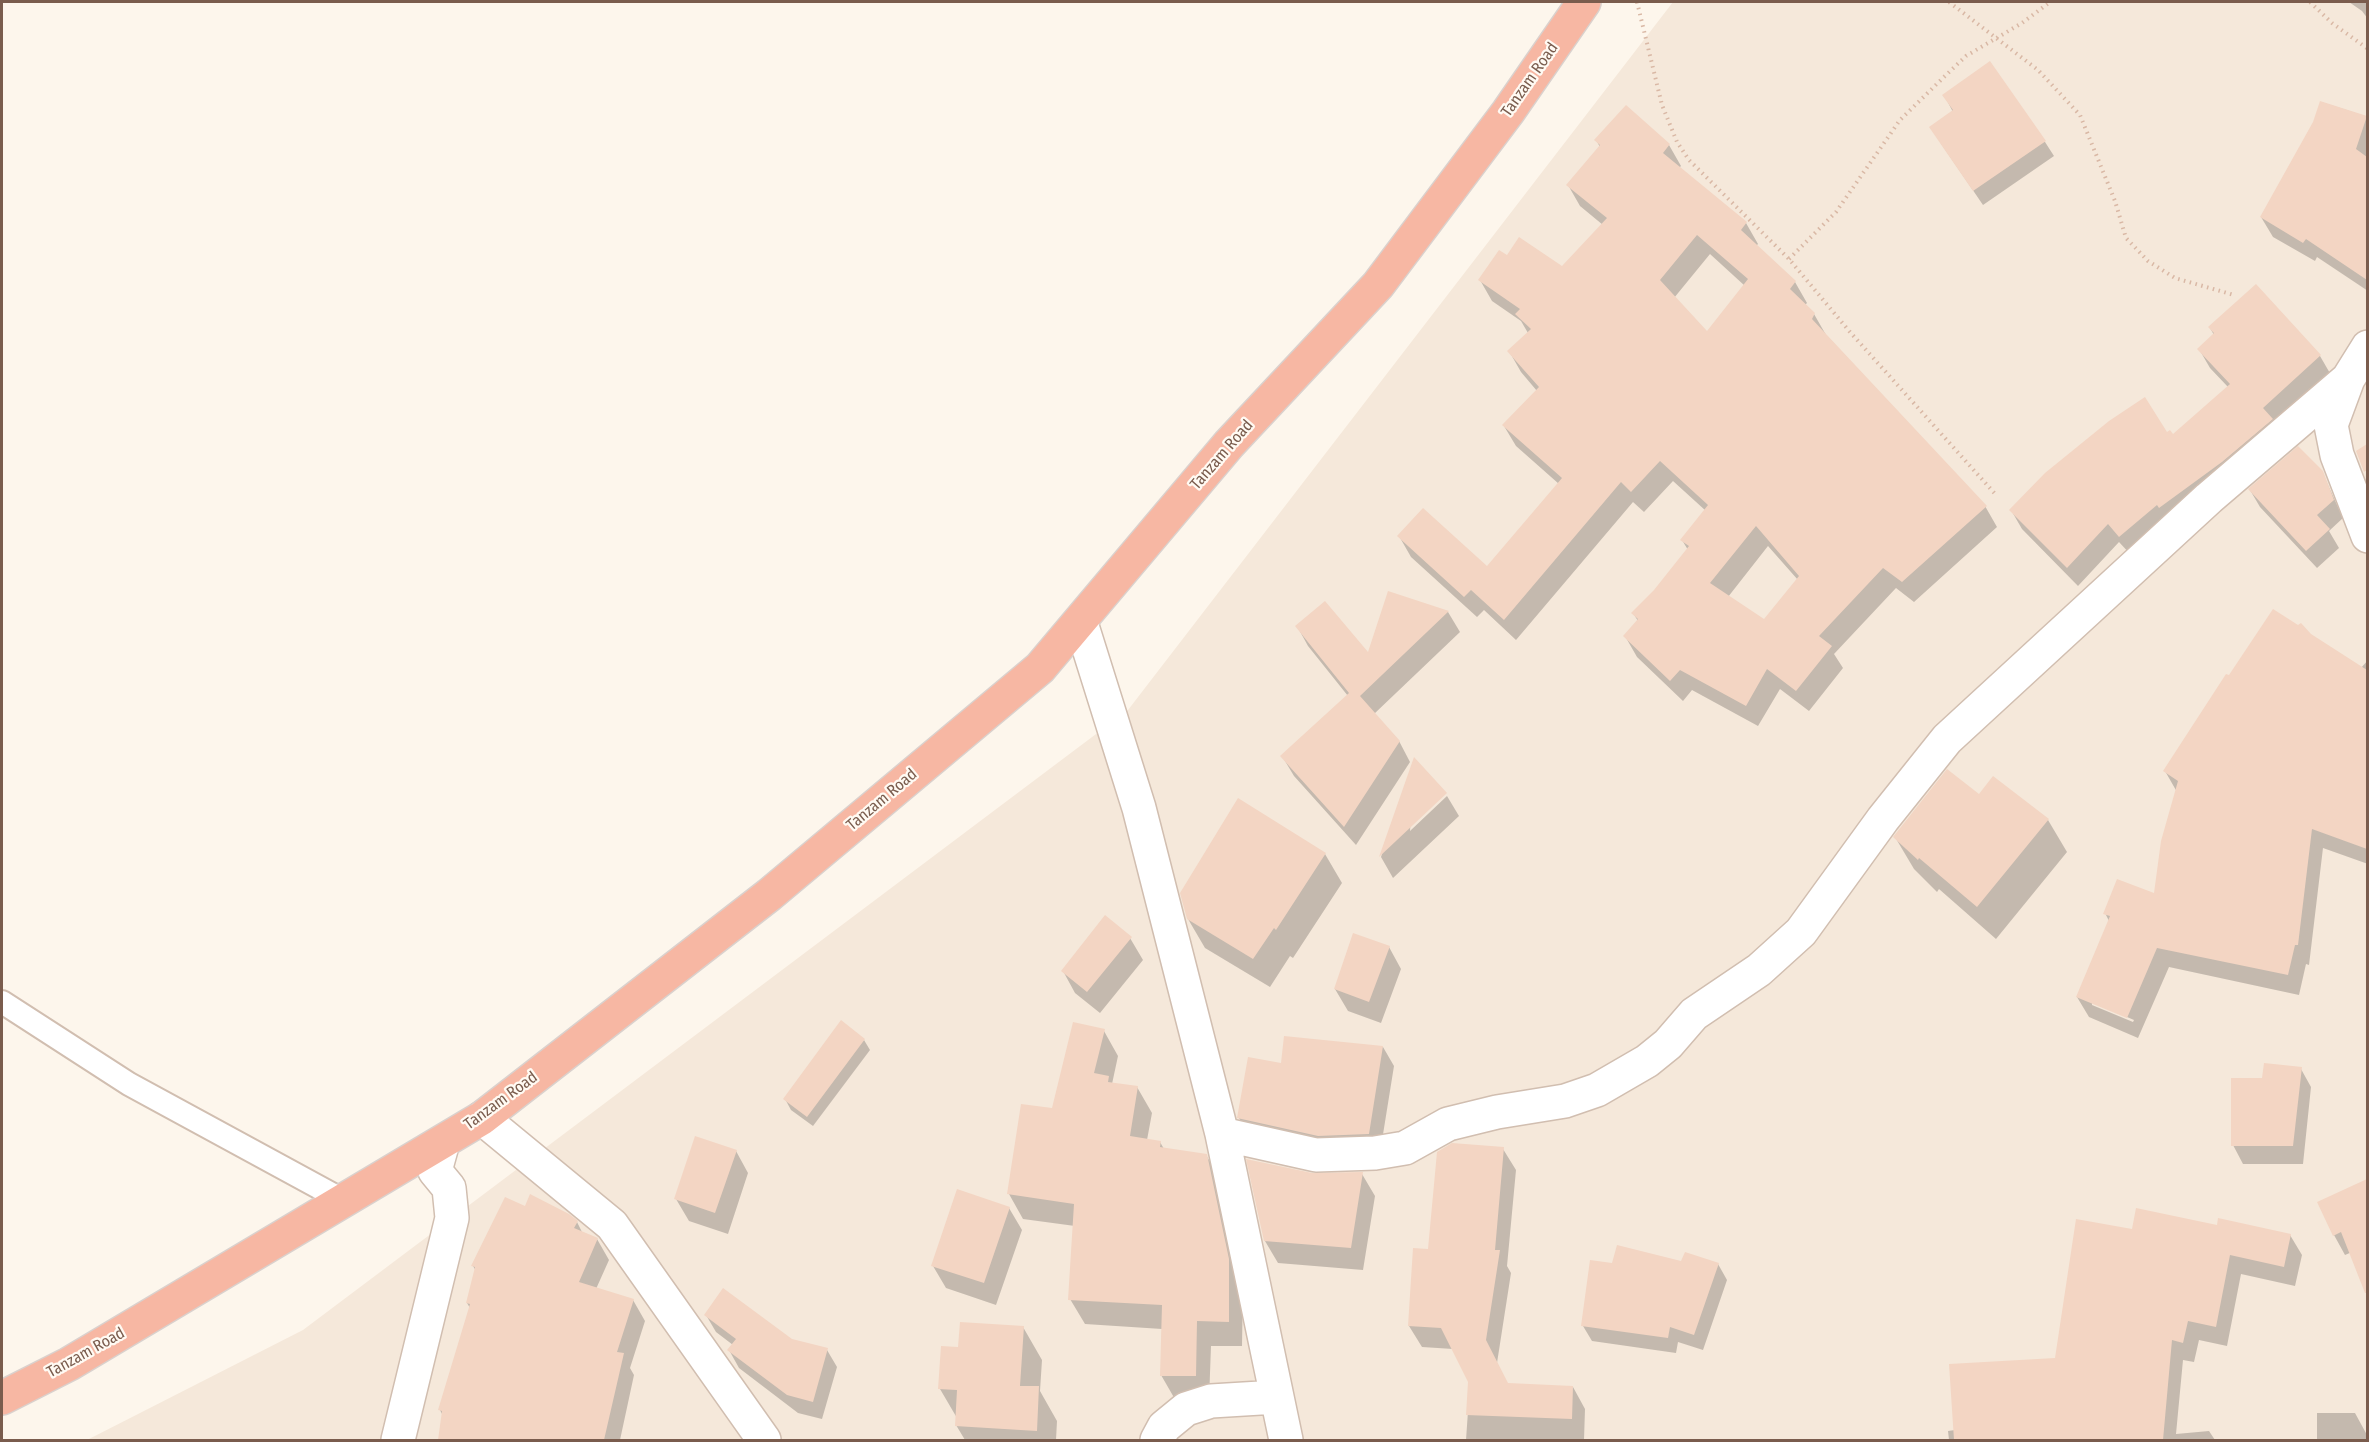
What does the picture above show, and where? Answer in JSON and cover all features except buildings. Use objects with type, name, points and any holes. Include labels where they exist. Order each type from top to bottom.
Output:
[{"type":"highway","name":"Tanzam Road","points":[[2,1398],[69,1364],[346,1202],[482,1118],[778,887],[1040,668],[1082,622],[1229,444],[1378,285],[1508,112],[1584,2]]},
{"type":"street","points":[[2367,347],[2348,379],[2331,425],[2337,456],[2367,536]]},
{"type":"street","points":[[1222,1134],[1316,1155],[1375,1153],[1405,1148],[1448,1124],[1497,1112],[1565,1101],[1597,1090],[1647,1061],[1694,1014],[1759,970],[1801,933],[1883,819],[1947,739],[2209,498],[2348,379]]},
{"type":"street","points":[[1082,622],[1139,808],[1222,1134],[1286,1440]]},
{"type":"street","points":[[482,1118],[612,1225],[764,1440]]},
{"type":"street","points":[[398,1440],[452,1218],[449,1188],[435,1171],[443,1142]]},
{"type":"street","points":[[1157,1440],[1164,1427],[1186,1409],[1211,1401],[1277,1397]]},
{"type":"lane","points":[[2,1002],[129,1084],[346,1202]]},
{"type":"path","points":[[1637,2],[1662,105],[1677,142],[1689,160],[1789,259],[1850,332],[1997,496]]},
{"type":"path","points":[[1949,2],[2038,70],[2080,115],[2115,201],[2126,238],[2133,246],[2148,261],[2175,278],[2234,295]]},
{"type":"path","points":[[1789,259],[1836,212],[1900,120],[1966,56],[1994,37],[2022,23],[2050,2]]},
{"type":"path","points":[[2310,2],[2332,23],[2367,50]]},
{"type":"shaded area","points":[[1673,2],[2367,2],[2367,1440],[87,1440],[303,1330],[1128,710]]}]
